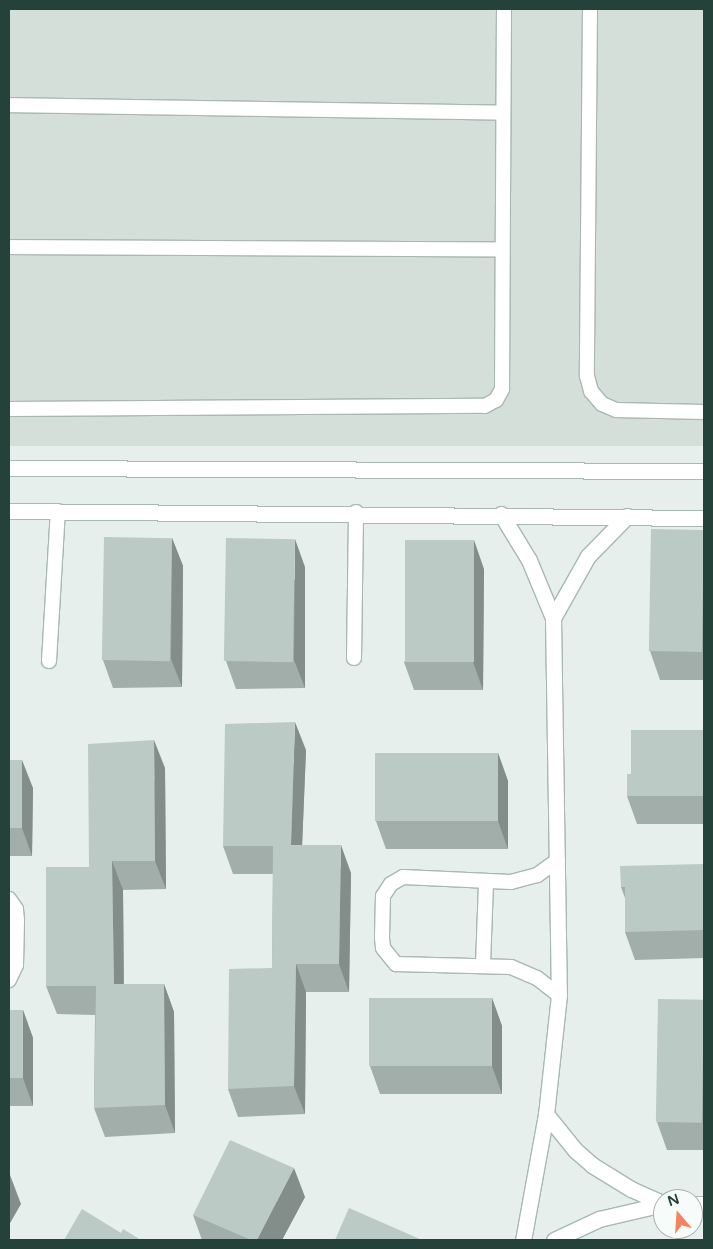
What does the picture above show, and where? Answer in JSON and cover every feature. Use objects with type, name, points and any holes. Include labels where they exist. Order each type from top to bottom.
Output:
[{"type":"street","points":[[9,468],[704,471]]},
{"type":"street","points":[[9,511],[356,512],[704,518]]},
{"type":"street","points":[[502,514],[529,560],[553,618],[559,995],[546,1114],[523,1240]]},
{"type":"street","points":[[553,618],[588,556],[627,516]]},
{"type":"street","points":[[546,1114],[575,1150],[592,1165],[631,1190],[653,1200]]},
{"type":"street","points":[[554,1240],[600,1219],[653,1206]]},
{"type":"lane","points":[[9,409],[485,406],[496,400],[502,389],[504,9]]},
{"type":"lane","points":[[590,9],[587,376],[591,391],[602,404],[616,410],[704,412]]},
{"type":"lane","points":[[9,105],[504,113]]},
{"type":"lane","points":[[9,247],[502,250]]},
{"type":"lane","points":[[50,661],[58,511]]},
{"type":"lane","points":[[354,658],[356,512]]},
{"type":"lane","points":[[558,860],[537,875],[520,880],[486,883],[403,877],[391,884],[383,896],[382,910],[383,948],[396,964],[483,965],[520,971],[537,978],[559,995]]},
{"type":"lane","points":[[483,965],[486,883]]},
{"type":"lane","points":[[9,900],[16,910],[17,939],[16,965],[9,980]]},
{"type":"shaded area","points":[[9,9],[704,9],[704,446],[9,446]]},
{"type":"building","points":[[651,529],[704,530],[702,652],[649,651]]},
{"type":"building","points":[[104,537],[172,538],[170,661],[102,660]]},
{"type":"building","points":[[226,538],[295,539],[293,662],[224,661]]},
{"type":"building","points":[[405,540],[474,540],[474,662],[405,662]]},
{"type":"building","points":[[295,722],[291,845],[341,845],[339,964],[296,964],[294,1086],[228,1089],[229,969],[272,968],[273,846],[223,846],[225,724]]},
{"type":"building","points":[[631,730],[704,730],[704,796],[627,796],[627,774],[631,774]]},
{"type":"building","points":[[154,740],[155,861],[112,861],[114,984],[164,984],[165,1105],[94,1108],[96,986],[46,986],[46,867],[89,867],[88,744]]},
{"type":"building","points":[[375,753],[498,753],[498,821],[375,821]]},
{"type":"building","points":[[9,760],[22,760],[22,828],[9,828]]},
{"type":"building","points":[[704,864],[704,930],[625,932],[625,887],[621,887],[620,866]]},
{"type":"building","points":[[369,998],[492,998],[492,1066],[369,1066]]},
{"type":"building","points":[[658,999],[704,1000],[702,1123],[656,1122]]},
{"type":"building","points":[[9,1010],[23,1010],[23,1078],[9,1078]]},
{"type":"building","points":[[230,1140],[294,1168],[257,1240],[251,1240],[193,1215]]},
{"type":"building","points":[[349,1208],[422,1240],[335,1240]]},
{"type":"building","points":[[82,1209],[121,1233],[123,1229],[141,1240],[64,1240]]}]
